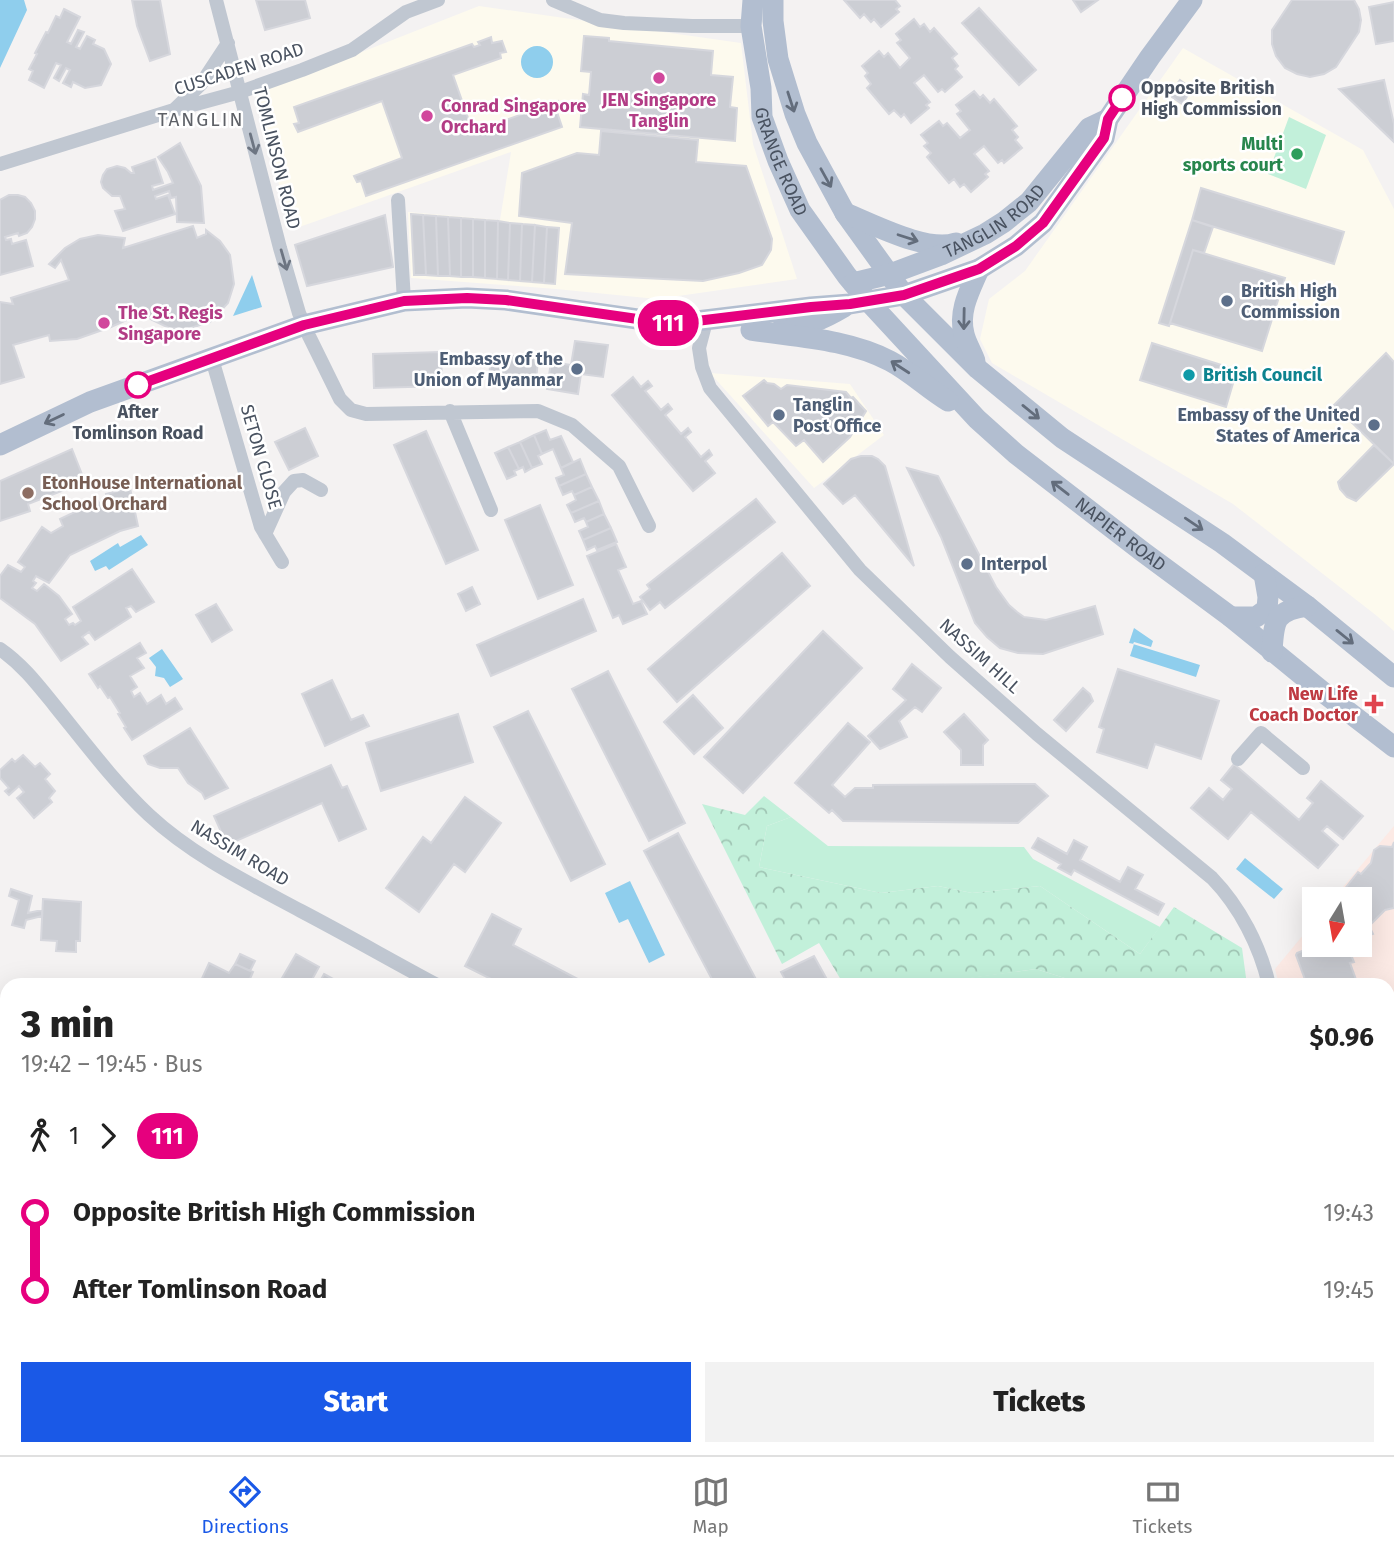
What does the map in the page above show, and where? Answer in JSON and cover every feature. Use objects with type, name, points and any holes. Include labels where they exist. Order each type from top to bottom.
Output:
[{"type":"main road","name":"GRANGE ROAD","points":[[753,0],[751,26],[761,88],[762,117],[800,210],[847,276],[857,296]]},
{"type":"main road","name":"GRANGE ROAD","points":[[773,0],[778,59],[807,143],[845,213],[904,295]]},
{"type":"main road","name":"TANGLIN ROAD","points":[[0,445],[90,402],[304,325],[404,301],[467,298],[506,300],[672,324],[811,307],[857,296],[904,295],[979,269],[1016,246],[1043,223],[1104,138],[1108,119],[1192,0]]},
{"type":"main road","name":"TANGLIN ROAD","points":[[857,296],[890,274],[941,255],[1004,222],[1029,202],[1089,128],[1108,119]]},
{"type":"main road","points":[[845,213],[918,242],[949,246],[985,234]]},
{"type":"main road","points":[[978,369],[964,334],[962,313],[967,294],[979,269]]},
{"type":"main road","points":[[904,295],[978,369],[1062,438],[1108,470],[1165,504],[1264,574],[1394,677]]},
{"type":"main road","points":[[672,324],[704,329],[751,330],[806,326],[819,321],[857,296]]},
{"type":"main road","name":"NAPIER ROAD","points":[[857,296],[977,419],[1027,462],[1231,617],[1394,747]]},
{"type":"main road","points":[[751,330],[868,351],[892,362],[977,419]]},
{"type":"main road","points":[[1231,617],[1256,617],[1267,609],[1264,574]]},
{"type":"main road","points":[[1272,652],[1274,629],[1279,615],[1292,608],[1307,606]]},
{"type":"street","name":"TOMLINSON ROAD","points":[[216,0],[280,248],[304,325],[340,399],[351,410],[366,414],[450,411]]},
{"type":"street","name":"CUSCADEN ROAD","points":[[0,164],[240,92],[352,50],[406,12],[438,0]]},
{"type":"street","points":[[553,0],[572,3],[600,20],[692,26],[751,26]]},
{"type":"street","points":[[174,110],[201,84],[228,43]]},
{"type":"street","points":[[398,200],[404,301]]},
{"type":"street","name":"NASSIM HILL","points":[[704,329],[698,348],[709,388],[860,570],[950,657],[1037,734],[1212,878],[1242,918],[1267,978]]},
{"type":"street","name":"SETON CLOSE","points":[[212,359],[261,527],[282,562]]},
{"type":"street","points":[[491,510],[450,411],[538,411],[572,425],[619,466],[649,526]]},
{"type":"street","points":[[265,534],[284,492],[294,481],[303,480],[321,490]]},
{"type":"street","name":"NASSIM ROAD","points":[[0,649],[22,666],[97,759],[151,817],[193,850],[236,877],[424,978]]},
{"type":"street","points":[[1238,759],[1261,733],[1303,768]]},
{"type":"shaded area","points":[[479,6],[741,43],[753,144],[797,279],[657,299],[411,278],[408,212],[500,220],[511,152],[291,230],[255,94]]},
{"type":"shaded area","points":[[1183,48],[1363,150],[1394,209],[1394,631],[1233,504],[992,363],[980,339],[989,299],[1025,271]]},
{"type":"shaded area","points":[[710,373],[850,384],[884,435],[814,488]]},
{"type":"shaded area","points":[[1394,826],[1394,978],[1277,978],[1275,969],[1302,936],[1302,957],[1372,957],[1372,887],[1343,887]]},
{"type":"green space","name":"Multi sports court","points":[[1289,117],[1326,135],[1306,189],[1268,174]]},
{"type":"green space","points":[[764,796],[791,817],[767,826],[759,867],[881,893],[938,886],[972,893],[1040,886],[1140,954],[1174,907],[1242,948],[1246,978],[1065,978],[1036,969],[970,978],[840,978],[819,943],[782,964],[702,804],[745,815]]},
{"type":"green space","points":[[791,817],[828,846],[1024,847],[1033,859],[1160,927],[1140,954],[1040,886],[972,893],[938,886],[881,893],[759,867],[767,826]]},
{"type":"green space","points":[[1036,969],[1065,978],[968,978]]},
{"type":"water","points":[[0,0],[24,0],[27,10],[0,68]]},
{"type":"water","points":[[537,46],[548,51],[553,62],[548,73],[537,78],[526,73],[521,62],[526,51]]},
{"type":"water","points":[[252,275],[262,307],[233,316]]},
{"type":"water","points":[[141,535],[148,545],[109,570],[106,566],[95,571],[90,561],[118,543],[120,547]]},
{"type":"water","points":[[1134,628],[1153,641],[1151,647],[1134,642],[1129,643]]},
{"type":"water","points":[[1134,644],[1200,665],[1196,677],[1130,656]]},
{"type":"water","points":[[162,649],[183,679],[170,687],[164,678],[155,676],[156,667],[149,658]]},
{"type":"water","points":[[1245,858],[1283,889],[1274,899],[1236,869]]},
{"type":"water","points":[[630,881],[665,955],[649,963],[628,919],[619,923],[605,893]]},
{"type":"building","points":[[132,0],[160,0],[170,54],[150,61],[137,26]]},
{"type":"building","points":[[256,0],[305,0],[310,18],[265,30]]},
{"type":"building","points":[[844,0],[895,0],[900,6],[896,9],[899,12],[881,27],[874,19],[871,22],[864,14],[860,18]]},
{"type":"building","points":[[1073,0],[1098,0],[1081,12]]},
{"type":"building","points":[[1292,0],[1354,0],[1359,9],[1359,32],[1336,67],[1324,74],[1310,77],[1297,74],[1285,68],[1276,56],[1272,44],[1272,30]]},
{"type":"building","points":[[1394,2],[1394,41],[1376,44],[1369,7]]},
{"type":"building","points":[[979,8],[1036,70],[1019,85],[962,23]]},
{"type":"building","points":[[64,9],[80,17],[67,42],[71,44],[78,30],[84,32],[76,47],[80,49],[87,36],[95,40],[93,44],[104,49],[111,64],[101,85],[85,88],[73,82],[71,87],[63,83],[70,70],[66,68],[59,81],[54,78],[61,65],[56,63],[44,88],[29,80],[33,71],[29,69],[37,54],[35,53],[56,16],[60,18]]},
{"type":"building","points":[[914,19],[920,27],[924,24],[930,32],[934,28],[957,54],[952,58],[958,66],[955,69],[962,77],[945,92],[942,89],[938,92],[924,75],[914,83],[930,102],[926,105],[929,108],[911,123],[904,114],[901,117],[894,110],[889,114],[867,88],[871,84],[865,76],[868,73],[862,66],[879,51],[884,57],[888,53],[900,68],[910,58],[897,43],[901,40],[896,34]]},
{"type":"building","points":[[584,36],[713,51],[711,75],[733,77],[730,107],[737,108],[735,141],[580,127],[583,94],[589,95],[591,72],[581,71]]},
{"type":"building","name":"Conrad Singapore Orchard","points":[[491,37],[492,43],[502,41],[506,52],[500,53],[501,58],[453,75],[473,132],[558,101],[560,108],[556,109],[562,127],[366,196],[361,181],[357,182],[354,176],[402,158],[382,101],[298,132],[294,124],[299,123],[294,107],[472,44],[474,47],[480,45],[478,42]]},
{"type":"building","points":[[1180,80],[1192,89],[1182,104],[1169,95]]},
{"type":"building","points":[[1384,80],[1394,124],[1394,142],[1339,89]]},
{"type":"building","points":[[974,91],[980,98],[983,95],[990,103],[994,99],[1017,126],[1012,130],[1018,137],[1015,140],[1022,148],[1004,163],[1002,160],[998,163],[984,146],[974,154],[989,171],[985,174],[988,177],[971,192],[964,184],[960,187],[954,179],[949,183],[927,157],[931,153],[924,146],[928,143],[921,135],[939,121],[943,126],[947,123],[960,138],[970,130],[957,114],[961,111],[956,105]]},
{"type":"building","points":[[601,131],[698,140],[696,162],[746,166],[772,239],[771,250],[762,265],[703,281],[565,274],[572,223],[519,216],[522,173],[577,153],[599,155]]},
{"type":"building","points":[[180,143],[201,186],[204,223],[177,222],[176,197],[171,198],[169,191],[155,196],[156,199],[168,195],[175,214],[123,231],[115,211],[125,209],[120,196],[112,196],[103,188],[103,175],[107,169],[117,166],[134,173],[132,167],[155,159],[163,183],[152,186],[153,190],[173,183],[158,157]]},
{"type":"building","points":[[1201,188],[1344,232],[1334,264],[1192,220]]},
{"type":"building","points":[[9,195],[25,197],[35,211],[35,219],[27,233],[5,237],[6,240],[11,239],[12,244],[26,240],[33,266],[0,275],[0,200]]},
{"type":"building","points":[[411,214],[423,215],[426,275],[414,275]]},
{"type":"building","points":[[385,215],[393,267],[307,286],[295,245]]},
{"type":"building","points":[[423,215],[436,216],[438,276],[426,275]]},
{"type":"building","points":[[436,216],[448,217],[450,276],[438,276]]},
{"type":"building","points":[[448,217],[461,218],[461,277],[450,276]]},
{"type":"building","points":[[461,218],[473,219],[473,277],[461,277]]},
{"type":"building","points":[[473,219],[485,220],[485,278],[473,277]]},
{"type":"building","points":[[485,220],[498,221],[497,279],[485,278]]},
{"type":"building","points":[[1192,220],[1213,227],[1204,253],[1193,250],[1169,326],[1159,323]]},
{"type":"building","points":[[498,221],[510,223],[508,280],[497,279]]},
{"type":"building","points":[[510,223],[522,224],[520,281],[508,280]]},
{"type":"building","points":[[522,224],[535,225],[532,282],[520,281]]},
{"type":"building","points":[[535,225],[547,227],[544,283],[532,282]]},
{"type":"building","points":[[193,226],[197,238],[206,234],[206,230],[220,241],[230,255],[234,284],[228,303],[210,322],[187,329],[169,328],[142,313],[77,339],[50,341],[49,335],[13,345],[24,377],[0,384],[0,302],[13,304],[11,298],[69,280],[61,260],[55,268],[49,264],[65,248],[80,239],[98,235],[125,238],[123,248]]},
{"type":"building","points":[[547,227],[559,228],[555,284],[544,283]]},
{"type":"building","name":"British High Commission","points":[[1193,250],[1285,278],[1262,351],[1170,323]]},
{"type":"building","name":"Embassy of the Union of Myanmar","points":[[575,341],[608,345],[603,377],[581,374],[578,394],[547,389],[551,362],[571,365]]},
{"type":"building","name":"British Council","points":[[1152,343],[1237,370],[1226,407],[1140,380]]},
{"type":"building","points":[[441,352],[442,386],[374,388],[373,354]]},
{"type":"building","name":"Embassy of the United States of America","points":[[1386,353],[1394,362],[1394,464],[1334,405]]},
{"type":"building","points":[[491,354],[538,358],[536,383],[489,379]]},
{"type":"building","points":[[633,377],[641,387],[648,381],[652,386],[645,391],[661,410],[668,404],[672,409],[665,415],[681,434],[688,428],[691,432],[685,437],[701,457],[709,450],[712,455],[705,461],[715,473],[693,491],[612,395]]},
{"type":"building","points":[[764,380],[781,389],[787,385],[846,392],[866,411],[850,437],[823,462],[804,440],[796,446],[773,422],[768,426],[743,396]]},
{"type":"building","points":[[305,428],[318,456],[289,470],[275,442]]},
{"type":"building","points":[[546,430],[550,440],[561,436],[573,462],[561,468],[553,449],[542,454],[534,435]]},
{"type":"building","points":[[426,431],[478,550],[446,564],[394,445]]},
{"type":"building","points":[[534,435],[542,454],[538,456],[542,464],[532,468],[520,442]]},
{"type":"building","points":[[520,442],[532,468],[525,472],[523,467],[519,469],[508,447]]},
{"type":"building","points":[[1374,445],[1394,464],[1356,501],[1347,497],[1338,482]]},
{"type":"building","points":[[508,447],[519,469],[514,471],[516,475],[507,479],[495,453]]},
{"type":"building","name":"EtonHouse International School Orchard","points":[[72,449],[85,482],[28,504],[30,511],[0,521],[0,481]]},
{"type":"building","points":[[872,456],[885,466],[914,566],[855,495],[843,504],[824,484],[851,459]]},
{"type":"building","points":[[580,459],[586,474],[559,486],[556,478],[564,475],[561,468]]},
{"type":"building","name":"Interpol","points":[[907,468],[938,476],[996,587],[1017,612],[1024,617],[1046,620],[1095,606],[1103,634],[1043,654],[1018,653],[1000,648],[987,637],[975,623],[941,537]]},
{"type":"building","points":[[586,474],[592,487],[574,495],[572,491],[563,495],[559,486]]},
{"type":"building","points":[[592,487],[599,501],[571,513],[567,505],[576,500],[574,495]]},
{"type":"building","points":[[130,488],[138,526],[120,531],[70,555],[49,583],[36,576],[33,581],[36,583],[32,588],[37,591],[44,584],[59,596],[72,614],[65,619],[69,625],[81,621],[73,607],[132,569],[154,602],[136,612],[131,606],[126,608],[131,617],[95,640],[89,632],[82,637],[88,644],[61,661],[35,624],[0,598],[0,576],[8,565],[21,572],[25,567],[18,562],[42,527],[51,533],[63,526],[60,519],[98,501],[102,508],[109,505],[106,494]]},
{"type":"building","points":[[756,499],[775,522],[665,608],[660,602],[650,610],[640,597],[650,589],[647,585]]},
{"type":"building","points":[[599,501],[604,514],[586,522],[584,518],[575,522],[571,513]]},
{"type":"building","points":[[540,505],[573,585],[538,599],[505,520]]},
{"type":"building","points":[[604,514],[611,528],[583,540],[579,531],[588,527],[586,522]]},
{"type":"building","points":[[611,528],[617,542],[597,550],[595,546],[587,550],[583,540]]},
{"type":"building","points":[[616,544],[626,567],[618,570],[633,604],[641,601],[647,614],[623,624],[619,615],[613,618],[587,556]]},
{"type":"building","points":[[782,553],[810,586],[677,702],[648,669]]},
{"type":"building","points":[[472,587],[480,604],[466,611],[458,594]]},
{"type":"building","points":[[583,599],[596,631],[491,676],[477,645]]},
{"type":"building","points":[[216,604],[232,630],[212,642],[196,615]]},
{"type":"building","points":[[823,631],[862,668],[743,793],[704,757]]},
{"type":"building","points":[[140,643],[146,653],[137,658],[144,668],[130,676],[137,687],[131,691],[134,697],[140,693],[147,704],[161,695],[166,704],[175,698],[182,709],[132,740],[110,697],[108,698],[100,686],[98,688],[89,674]]},
{"type":"building","points":[[912,664],[941,688],[922,712],[915,707],[899,721],[907,737],[880,749],[868,736],[906,700],[893,689]]},
{"type":"building","points":[[1118,669],[1219,701],[1201,759],[1155,744],[1147,768],[1097,752],[1104,729],[1099,727]]},
{"type":"building","points":[[608,671],[685,823],[649,841],[572,689]]},
{"type":"building","points":[[332,680],[351,720],[363,715],[369,726],[325,746],[302,694]]},
{"type":"building","points":[[1083,688],[1093,701],[1066,731],[1054,720]]},
{"type":"building","points":[[693,695],[723,728],[694,754],[664,722]]},
{"type":"building","points":[[528,711],[605,864],[571,881],[494,727]]},
{"type":"building","points":[[458,714],[473,762],[381,791],[366,743]]},
{"type":"building","points":[[964,714],[988,740],[983,745],[983,765],[961,765],[961,750],[944,732]]},
{"type":"building","points":[[848,723],[870,742],[832,785],[845,797],[855,788],[873,788],[873,785],[1035,784],[1048,796],[1018,823],[843,821],[832,810],[829,813],[795,783]]},
{"type":"building","points":[[190,728],[228,788],[205,799],[202,793],[188,783],[178,768],[160,768],[148,764],[144,756]]},
{"type":"building","points":[[23,755],[35,767],[40,763],[50,774],[45,779],[55,791],[49,798],[52,802],[34,818],[17,798],[24,792],[19,786],[9,795],[5,791],[9,788],[0,778],[0,770],[12,759],[15,762]]},
{"type":"building","points":[[1234,764],[1299,820],[1313,803],[1307,798],[1321,781],[1363,816],[1343,839],[1327,826],[1322,831],[1338,845],[1318,868],[1251,812],[1228,839],[1191,808],[1209,788],[1223,800],[1232,789],[1221,780]]},
{"type":"building","points":[[331,765],[342,788],[347,786],[366,829],[339,841],[322,803],[227,845],[214,816]]},
{"type":"building","points":[[465,797],[501,823],[465,872],[454,864],[419,912],[386,888],[423,837],[431,843]]},
{"type":"building","points":[[678,833],[755,978],[711,978],[644,851]]},
{"type":"building","points":[[1038,838],[1067,854],[1074,840],[1087,847],[1080,860],[1120,882],[1128,867],[1143,875],[1135,889],[1164,904],[1158,915],[1074,870],[1071,875],[1058,868],[1061,864],[1032,848]]},
{"type":"building","points":[[1394,842],[1394,908],[1385,910],[1372,923],[1372,887],[1346,887],[1358,872],[1361,874],[1371,863],[1374,850],[1380,846],[1392,847]]},
{"type":"building","points":[[11,889],[32,896],[28,913],[42,910],[42,916],[26,920],[24,928],[12,925],[19,900],[9,896]]},
{"type":"building","points":[[43,899],[81,902],[80,941],[76,941],[76,952],[56,951],[57,941],[41,940]]},
{"type":"building","points":[[492,914],[521,929],[513,945],[576,978],[489,978],[465,966]]},
{"type":"building","points":[[1302,951],[1302,957],[1352,957],[1354,962],[1350,963],[1355,978],[1304,978],[1296,955]]},
{"type":"building","points":[[240,954],[255,961],[250,971],[235,964]]},
{"type":"building","points":[[296,954],[319,967],[313,978],[282,978]]},
{"type":"building","points":[[814,956],[826,978],[784,978],[781,972]]},
{"type":"building","points":[[209,963],[229,973],[235,964],[253,972],[250,978],[202,978]]},
{"type":"bus line","name":"111","points":[[138,385],[304,325],[404,301],[467,298],[506,300],[672,324],[850,304],[904,295],[979,269],[1016,246],[1043,223],[1104,138],[1108,119],[1122,98]]},
{"type":"place","name":"JEN Singapore Tanglin","points":[[659,78]]},
{"type":"place","name":"Opposite British High Commission","points":[[1122,98]]},
{"type":"place","name":"Conrad Singapore Orchard","points":[[427,116]]},
{"type":"place","name":"Multi sports court","points":[[1297,154]]},
{"type":"place","name":"British High Commission","points":[[1227,301]]},
{"type":"place","name":"The St. Regis Singapore","points":[[104,323]]},
{"type":"place","name":"Embassy of the Union of Myanmar","points":[[577,369]]},
{"type":"place","name":"British Council","points":[[1189,375]]},
{"type":"place","name":"After Tomlinson Road","points":[[138,385]]},
{"type":"place","name":"Tanglin Post Office","points":[[779,415]]},
{"type":"place","name":"Embassy of the United States of America","points":[[1374,425]]},
{"type":"place","name":"EtonHouse International School Orchard","points":[[28,493]]},
{"type":"place","name":"Interpol","points":[[967,564]]},
{"type":"place","name":"New Life Coach Doctor","points":[[1374,704]]},
{"type":"district","name":"TANGLIN","points":[[201,119]]}]
